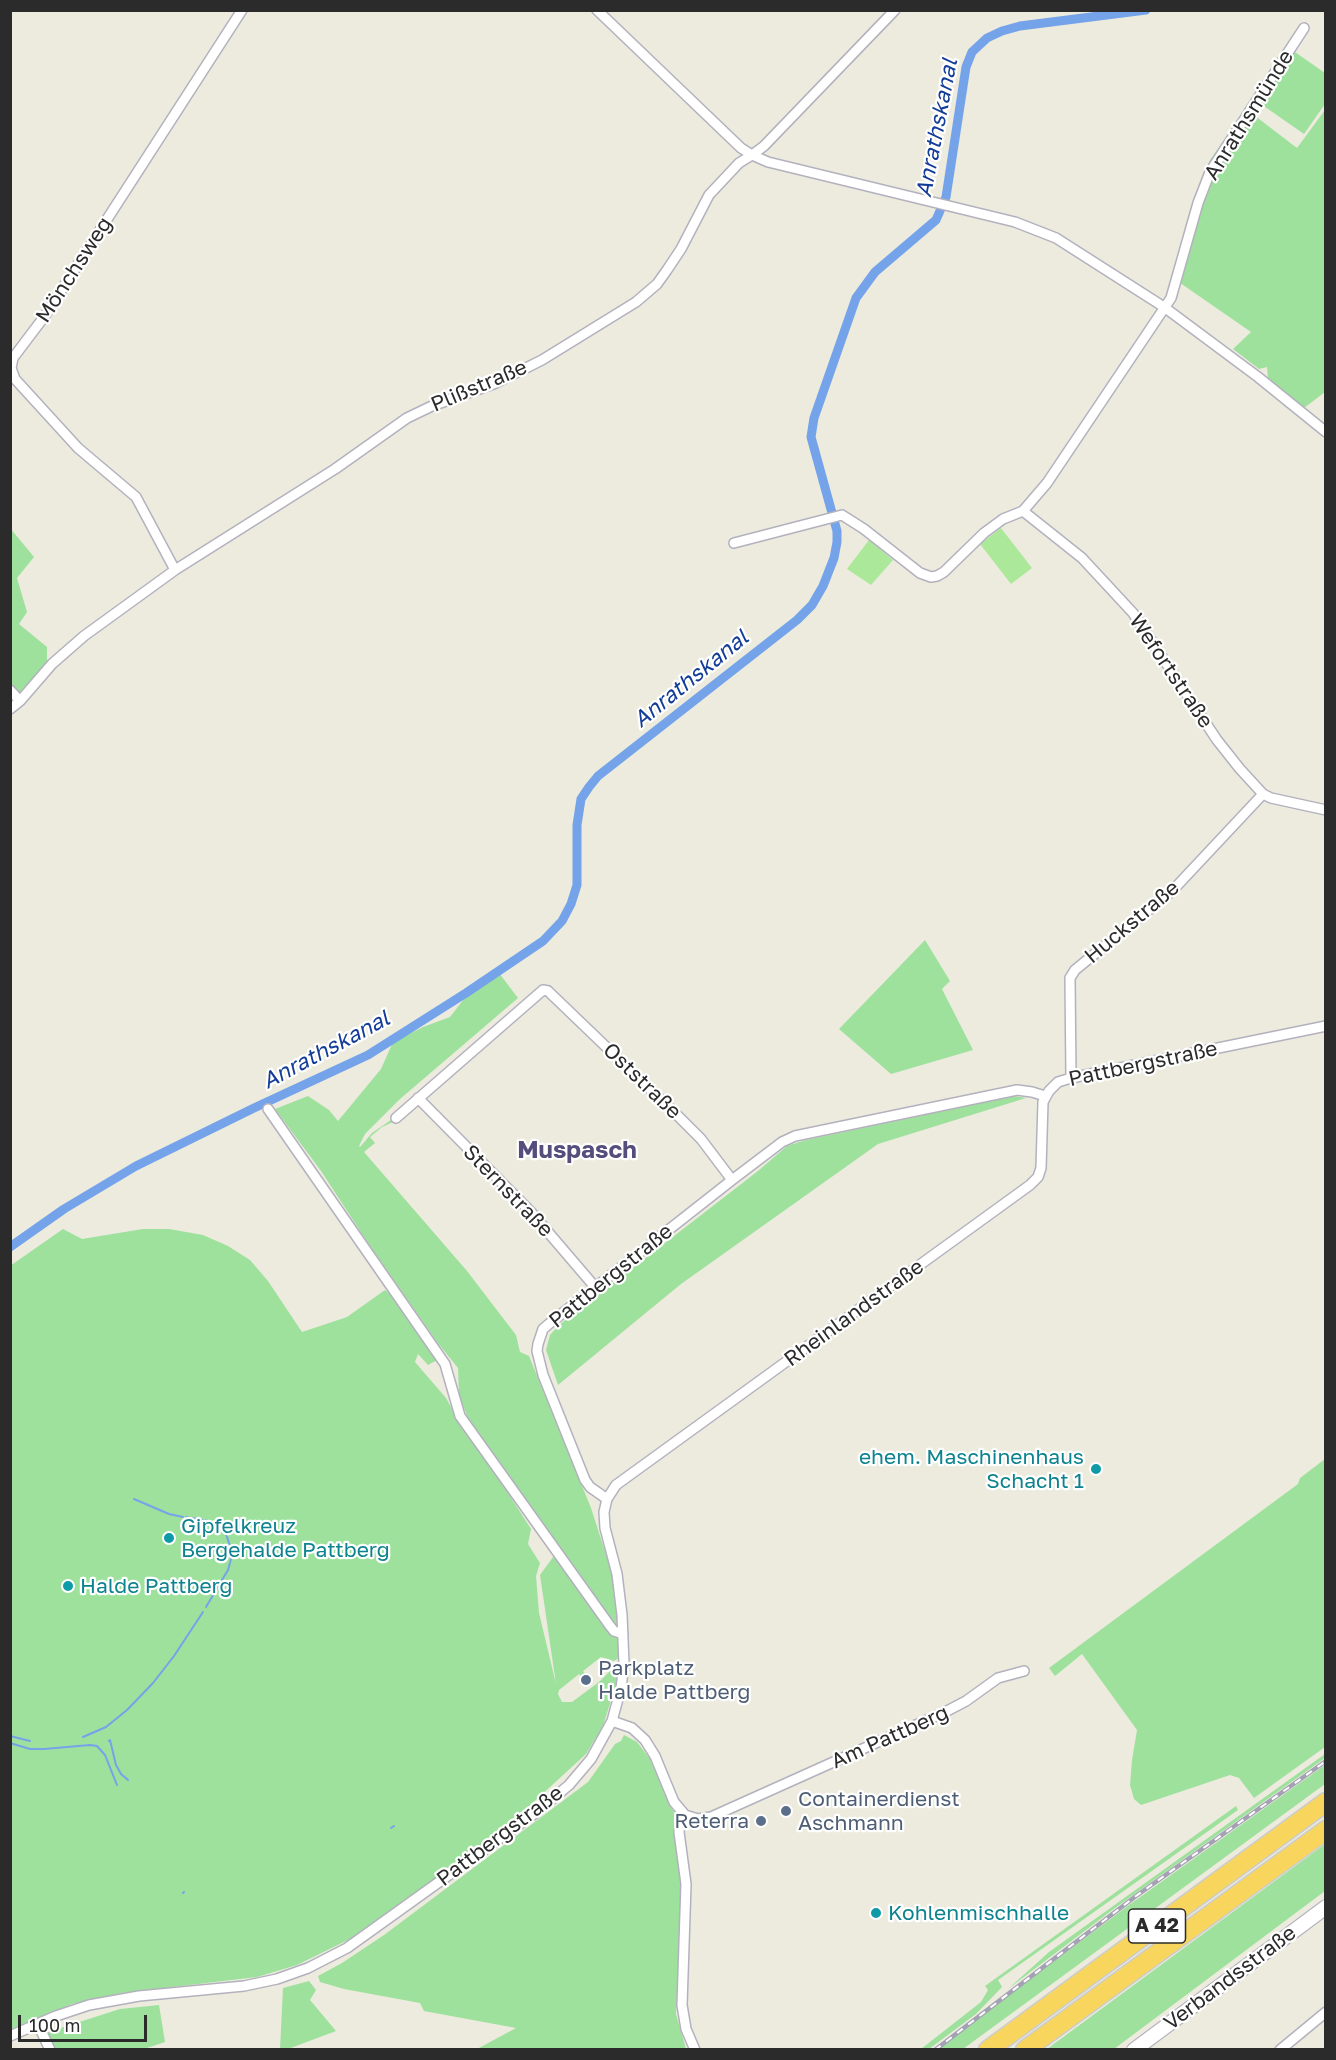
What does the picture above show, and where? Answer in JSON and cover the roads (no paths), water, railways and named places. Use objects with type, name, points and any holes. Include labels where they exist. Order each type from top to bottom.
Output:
[{"type":"highway","name":"A 42","points":[[988,2049],[1326,1802]]},
{"type":"highway","name":"A 42","points":[[1025,2049],[1326,1830]]},
{"type":"main road","name":"Verbandsstraße","points":[[1134,2049],[1326,1907]]},
{"type":"street","name":"Mönchsweg","points":[[175,570],[136,497],[78,448],[15,379],[11,368],[13,358],[50,307],[242,10]]},
{"type":"street","points":[[597,10],[741,148],[752,155],[768,162],[1015,222],[1056,238],[1164,307],[1258,377],[1326,432]]},
{"type":"street","name":"Plißstraße","points":[[10,709],[70,648],[175,570],[335,469],[407,418],[432,405],[496,383],[532,365],[636,302],[657,284],[667,270],[681,249],[709,195],[739,163],[752,155],[823,86],[895,10]]},
{"type":"street","name":"Anrathsmünde","points":[[1164,307],[1177,280],[1198,202],[1210,172],[1304,28]]},
{"type":"street","points":[[734,543],[837,515],[844,516],[920,573],[931,577],[937,576],[984,533],[1003,519],[1023,512],[1047,483],[1164,307]]},
{"type":"street","name":"Wefortstraße","points":[[1023,512],[1082,558],[1133,613],[1217,740],[1263,794]]},
{"type":"street","points":[[10,690],[20,701]]},
{"type":"street","points":[[1263,794],[1271,798],[1326,810]]},
{"type":"street","name":"Huckstraße","points":[[1071,1078],[1070,978],[1075,970],[1173,890],[1263,794]]},
{"type":"street","name":"Oststraße","points":[[418,1098],[543,990],[548,991],[678,1114],[701,1139],[732,1180]]},
{"type":"street","name":"Pattbergstraße","points":[[10,2036],[89,2005],[116,1999],[244,1986],[277,1979],[308,1968],[347,1948],[538,1811],[569,1785],[591,1759],[612,1721],[621,1688],[623,1634],[617,1574],[605,1528],[604,1512],[607,1499],[590,1487],[585,1480],[543,1375],[537,1351],[539,1338],[543,1329],[732,1180],[782,1142],[795,1136],[1017,1090],[1045,1096],[1053,1086],[1071,1078],[1326,1026]]},
{"type":"street","name":"Rheinlandstraße","points":[[607,1499],[616,1485],[627,1476],[1030,1185],[1038,1177],[1041,1168],[1042,1108],[1045,1096]]},
{"type":"street","points":[[396,1118],[418,1098]]},
{"type":"street","name":"Sternstraße","points":[[418,1098],[530,1211],[595,1287]]},
{"type":"street","points":[[268,1109],[445,1364],[460,1416],[610,1626],[614,1631],[623,1634]]},
{"type":"street","name":"Am Pattberg","points":[[685,1815],[699,1819],[711,1817],[947,1712],[998,1678],[1024,1671]]},
{"type":"street","points":[[612,1721],[632,1728],[645,1740],[655,1756],[674,1802],[685,1815],[680,1824],[679,1833],[686,1884],[682,2005],[686,2029],[695,2049]]},
{"type":"street","points":[[1280,2049],[1326,2012]]},
{"type":"street","points":[[38,2024],[50,2049]]},
{"type":"waterway","name":"Anrathskanal","points":[[10,1247],[64,1209],[136,1166],[368,1055],[543,941],[562,921],[577,885],[577,825],[581,799],[589,787],[598,776],[797,620],[812,605],[823,586],[834,558],[837,531],[811,437],[814,418],[856,298],[875,272],[936,220],[946,197],[966,67],[972,52],[987,38],[1020,26],[1146,10]]},
{"type":"waterway","points":[[134,1499],[169,1514],[183,1517]]},
{"type":"waterway","points":[[186,1517],[219,1525],[225,1531],[230,1546]]},
{"type":"waterway","points":[[206,1607],[228,1570],[231,1559],[230,1549]]},
{"type":"waterway","points":[[83,1737],[106,1727],[127,1710],[153,1683],[203,1612]]},
{"type":"waterway","points":[[10,1736],[30,1741]]},
{"type":"waterway","points":[[109,1741],[116,1765],[128,1780]]},
{"type":"waterway","points":[[10,1743],[30,1749],[97,1746],[105,1755],[117,1785]]},
{"type":"railway","points":[[935,2050],[1136,1896],[1326,1761]]},
{"type":"place","name":"ehem. Maschinenhaus Schacht 1","points":[[1096,1469]]},
{"type":"place","name":"Gipfelkreuz Bergehalde Pattberg","points":[[169,1538]]},
{"type":"place","name":"Halde Pattberg","points":[[68,1586]]},
{"type":"place","name":"Parkplatz Halde Pattberg","points":[[586,1680]]},
{"type":"place","name":"Containerdienst Aschmann","points":[[786,1811]]},
{"type":"place","name":"Reterra","points":[[761,1821]]},
{"type":"place","name":"Kohlenmischhalle","points":[[876,1913]]},
{"type":"district","name":"Muspasch","points":[[577,1150]]}]
